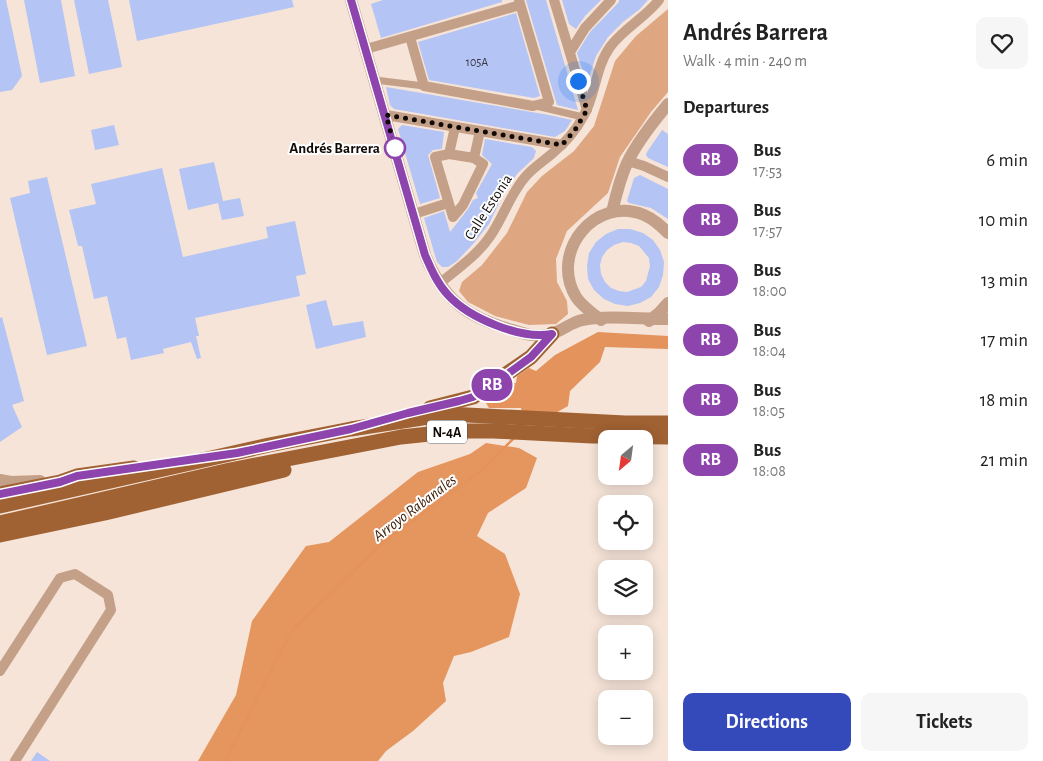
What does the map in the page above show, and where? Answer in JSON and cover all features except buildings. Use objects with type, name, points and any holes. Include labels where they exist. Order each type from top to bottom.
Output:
[{"type":"main road","points":[[351,429],[473,397],[502,378],[536,343],[558,332]]},
{"type":"main road","name":"N-4A","points":[[0,506],[351,429],[448,414],[545,420],[668,424]]},
{"type":"main road","name":"N-4A","points":[[0,523],[230,470],[401,437],[458,431],[492,431],[592,436],[668,437]]},
{"type":"main road","points":[[0,535],[105,513],[280,471],[326,456],[401,437]]},
{"type":"main road","points":[[0,494],[60,482],[77,476],[237,453]]},
{"type":"main road","points":[[0,541],[71,524],[105,513]]},
{"type":"street","points":[[375,80],[424,86],[533,106],[585,113],[570,52],[554,0]]},
{"type":"street","points":[[570,52],[585,28],[611,0]]},
{"type":"street","name":"Calle Estonia","points":[[439,284],[484,245],[496,228],[519,184],[562,145],[585,113],[598,70],[610,47],[626,30],[648,13],[659,0]]},
{"type":"street","points":[[354,1],[425,255],[439,284],[460,306],[487,321],[516,331],[536,343]]},
{"type":"street","points":[[366,49],[520,3],[549,102],[533,106]]},
{"type":"street","points":[[410,37],[424,86]]},
{"type":"street","points":[[612,212],[619,184],[628,161],[665,112]]},
{"type":"street","points":[[386,115],[562,145]]},
{"type":"street","points":[[449,154],[454,127]]},
{"type":"street","points":[[474,158],[480,131]]},
{"type":"street","points":[[449,154],[474,158],[483,164],[463,205],[453,217],[435,157],[449,154]]},
{"type":"street","points":[[628,161],[668,177]]},
{"type":"street","points":[[414,214],[448,202]]},
{"type":"street","points":[[668,233],[657,222],[643,214],[628,211],[612,212],[596,218],[582,228],[573,243],[568,259],[569,277],[576,297],[602,321],[647,327],[668,325]]},
{"type":"street","points":[[558,332],[574,310],[576,297]]},
{"type":"street","points":[[653,319],[668,303]]},
{"type":"street","points":[[516,331],[558,332],[602,321],[642,323],[653,319],[668,319]]},
{"type":"street","points":[[0,480],[11,482],[77,476]]},
{"type":"street","points":[[0,671],[60,578],[75,574],[108,595],[111,610],[15,761]]},
{"type":"shaded area","points":[[668,9],[668,92],[651,112],[620,157],[608,193],[567,231],[556,259],[557,282],[567,301],[568,314],[556,324],[529,325],[495,316],[468,302],[459,291],[462,282],[482,265],[507,233],[527,192],[542,176],[574,151],[594,126],[615,61],[636,36]]},
{"type":"shaded area","points":[[598,332],[668,336],[668,349],[605,347],[600,362],[570,391],[568,406],[554,414],[522,413],[521,408],[489,408],[483,398],[503,384],[516,383],[517,376],[529,368],[536,371],[555,355]]},
{"type":"shaded area","points":[[486,443],[519,448],[537,458],[526,488],[488,513],[477,536],[505,554],[520,594],[509,637],[471,652],[454,656],[443,683],[446,701],[413,731],[386,751],[378,761],[198,761],[236,695],[252,621],[306,546],[329,542],[418,472],[470,454]]},
{"type":"waterway","name":"Arroyo Rabanales","points":[[225,761],[292,630],[383,543],[481,471],[514,438]]},
{"type":"bus line","name":"RB","points":[[0,494],[60,482],[77,476],[237,453],[302,440],[473,397],[531,357],[552,334],[533,336],[500,327],[460,306],[439,284],[425,255],[386,115],[351,0]]},
{"type":"place","name":"Andrés Barrera","points":[[395,148]]},
{"type":"route","points":[[395,148],[386,115],[562,145],[575,130],[587,110],[578,81]]}]
